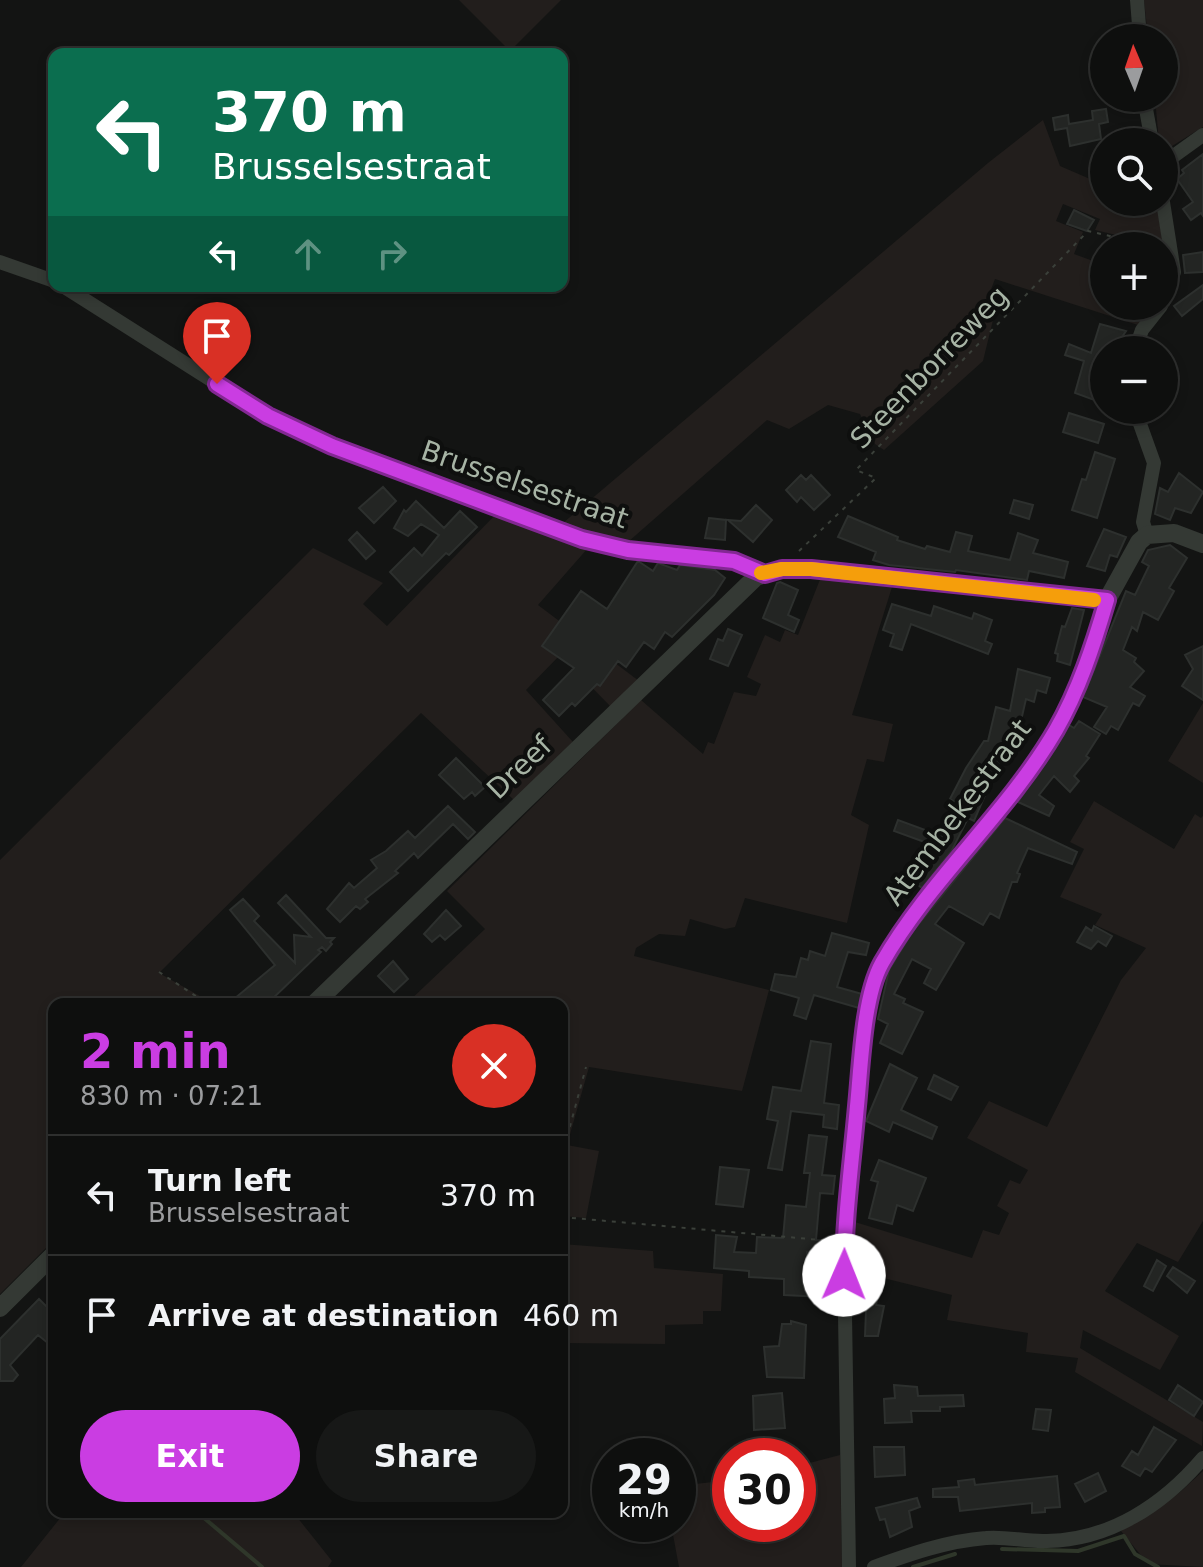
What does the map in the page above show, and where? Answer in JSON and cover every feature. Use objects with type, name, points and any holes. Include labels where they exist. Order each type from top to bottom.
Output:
[{"type":"street","points":[[1137,0],[1139,24]]},
{"type":"street","points":[[1178,153],[1203,135]]},
{"type":"street","points":[[0,262],[48,279]]},
{"type":"street","name":"Brusselsestraat","points":[[72,292],[268,416],[332,446],[582,539],[628,550],[734,561],[773,571],[811,569],[982,590],[1107,600]]},
{"type":"street","points":[[1140,424],[1154,463],[1143,522],[1147,535],[1174,533],[1203,544]]},
{"type":"street","name":"Atembekestraat","points":[[849,1567],[845,1242],[864,1037],[880,966],[905,925],[1009,797],[1056,729],[1078,683],[1107,600],[1139,542],[1147,535]]},
{"type":"street","name":"Dreef","points":[[320,998],[724,606],[749,583],[773,571]]},
{"type":"street","points":[[0,1308],[48,1260]]},
{"type":"street","points":[[874,1567],[950,1543],[988,1538],[1046,1541],[1101,1533],[1158,1502],[1203,1458]]},
{"type":"path","name":"Steenborreweg","points":[[773,571],[876,478],[856,470],[1088,231],[1092,232]]},
{"type":"path","points":[[159,972],[199,998]]},
{"type":"path","points":[[568,1134],[586,1067]]},
{"type":"path","points":[[568,1218],[845,1242]]},
{"type":"shaded area","points":[[459,0],[561,0],[513,48],[507,48]]},
{"type":"shaded area","points":[[1144,0],[1203,0],[1203,127],[1178,142],[1178,128],[1158,128],[1156,112],[1178,112],[1178,24],[1147,24]]},
{"type":"shaded area","points":[[1043,120],[1060,166],[1090,179],[1090,215],[1063,204],[1056,221],[1083,232],[1074,254],[1090,260],[1090,310],[995,279],[981,315],[993,320],[983,361],[884,450],[875,444],[860,414],[828,405],[789,429],[767,420],[628,542],[604,539],[563,523],[988,163]]},
{"type":"shaded area","points":[[1093,216],[1159,216],[1161,232],[1095,230],[1100,219]]},
{"type":"shaded area","points":[[1122,320],[1146,320],[1141,326]]},
{"type":"shaded area","points":[[498,512],[588,548],[538,605],[639,681],[612,708],[560,655],[526,690],[573,742],[514,800],[421,713],[159,973],[203,998],[48,998],[48,1246],[0,1294],[0,860],[313,548],[383,583],[363,604],[387,626]]},
{"type":"shaded area","points":[[821,577],[892,587],[852,715],[893,724],[884,762],[867,759],[851,815],[869,825],[847,923],[745,898],[735,927],[725,929],[690,919],[685,936],[659,934],[636,948],[634,956],[769,990],[742,1091],[589,1067],[568,1141],[568,998],[412,998],[485,929],[447,891],[641,700],[703,754],[708,742],[714,744],[734,692],[756,696],[761,684],[747,677],[765,635],[780,642],[785,630],[798,635]]},
{"type":"shaded area","points":[[1203,703],[1203,783],[1168,761]]},
{"type":"shaded area","points":[[1094,801],[1174,849],[1195,814],[1201,818],[1203,816],[1203,1221],[1178,1262],[1137,1243],[1105,1291],[1179,1336],[1160,1370],[1083,1330],[1080,1348],[1203,1422],[1202,1446],[1075,1372],[1078,1358],[1026,1352],[1028,1333],[947,1320],[952,1295],[851,1270],[855,1222],[972,1258],[983,1230],[999,1235],[1009,1213],[997,1206],[1010,1180],[1020,1184],[1028,1170],[967,1138],[989,1101],[1047,1127],[1121,980],[1146,948],[1095,925],[1102,914],[1060,897],[1084,849],[1070,842]]},
{"type":"shaded area","points":[[568,1145],[599,1151],[586,1218],[568,1216]]},
{"type":"shaded area","points":[[568,1244],[653,1251],[654,1268],[723,1274],[721,1311],[703,1311],[703,1324],[665,1325],[665,1344],[568,1343]]},
{"type":"shaded area","points":[[840,1455],[842,1567],[679,1567],[674,1542],[696,1542],[696,1484],[712,1482],[712,1542],[816,1542],[816,1461]]},
{"type":"shaded area","points":[[1203,1471],[1203,1567],[1148,1564],[1121,1531],[1180,1492]]},
{"type":"shaded area","points":[[60,1518],[298,1518],[332,1561],[328,1567],[21,1567]]},
{"type":"building","points":[[1092,112],[1106,112],[1108,122],[1099,124],[1100,128],[1090,128],[1090,141],[1070,146],[1067,128],[1055,130],[1053,118],[1068,115],[1069,124],[1093,120]]},
{"type":"building","points":[[1203,154],[1203,216],[1201,213],[1191,220],[1183,209],[1193,202],[1178,180],[1184,173],[1182,170]]},
{"type":"building","points":[[1074,210],[1094,220],[1087,231],[1067,224]]},
{"type":"building","points":[[1203,252],[1203,272],[1185,273],[1183,255]]},
{"type":"building","points":[[1203,285],[1203,299],[1182,316],[1178,303]]},
{"type":"building","points":[[1100,324],[1126,331],[1123,336],[1096,336]]},
{"type":"building","points":[[1069,344],[1090,353],[1090,398],[1075,393],[1084,361],[1065,355]]},
{"type":"building","points":[[1069,413],[1090,420],[1090,424],[1104,424],[1098,443],[1063,432]]},
{"type":"building","points":[[1095,452],[1115,459],[1097,518],[1072,510]]},
{"type":"building","points":[[1179,473],[1203,492],[1191,513],[1175,508],[1170,520],[1155,514],[1160,488],[1168,492]]},
{"type":"building","points":[[801,475],[806,480],[811,475],[830,495],[814,510],[801,497],[797,502],[786,490]]},
{"type":"building","points":[[383,487],[396,501],[374,523],[359,508]]},
{"type":"building","points":[[1014,500],[1033,505],[1029,519],[1010,513]]},
{"type":"building","points":[[416,501],[444,528],[460,511],[477,527],[408,591],[390,572],[414,548],[422,556],[439,535],[421,524],[408,536],[394,528],[404,510],[406,512]]},
{"type":"building","points":[[756,505],[772,520],[753,542],[728,520],[741,521]]},
{"type":"building","points":[[848,516],[898,537],[897,540],[925,549],[927,546],[950,552],[956,532],[972,536],[968,551],[1010,560],[1018,533],[1038,540],[1033,553],[1068,562],[1064,578],[1029,571],[1027,580],[889,565],[873,560],[876,552],[838,537]]},
{"type":"building","points":[[709,518],[726,520],[725,540],[705,538]]},
{"type":"building","points":[[1104,529],[1126,537],[1117,557],[1110,555],[1105,571],[1087,566]]},
{"type":"building","points":[[357,532],[375,551],[366,559],[349,540]]},
{"type":"building","points":[[1170,545],[1187,558],[1169,588],[1174,591],[1158,620],[1143,612],[1137,631],[1132,627],[1123,650],[1136,658],[1134,662],[1144,671],[1130,687],[1145,696],[1139,706],[1133,703],[1118,730],[1111,726],[1106,734],[1094,727],[1107,707],[1083,697],[1126,591],[1135,595],[1149,566],[1142,562],[1148,550]]},
{"type":"building","points":[[638,561],[653,571],[658,563],[677,570],[680,565],[715,570],[725,578],[714,595],[672,637],[665,632],[654,649],[644,642],[626,667],[618,661],[600,686],[597,684],[575,706],[572,703],[559,716],[543,700],[574,668],[542,646],[581,591],[607,609]]},
{"type":"building","points":[[780,582],[798,590],[788,615],[799,620],[794,632],[763,618]]},
{"type":"building","points":[[892,604],[931,616],[934,606],[972,619],[974,613],[992,620],[985,641],[992,644],[988,654],[911,624],[902,650],[890,646],[894,634],[883,630]]},
{"type":"building","points":[[1072,608],[1084,610],[1070,665],[1057,661],[1058,654],[1055,653],[1062,626],[1065,627]]},
{"type":"building","points":[[728,629],[742,635],[728,666],[710,659],[718,639],[723,641]]},
{"type":"building","points":[[1203,646],[1203,700],[1182,686],[1193,669],[1185,655]]},
{"type":"building","points":[[1018,669],[1050,678],[1046,693],[1037,690],[1034,702],[1026,699],[1017,738],[983,786],[988,788],[974,821],[968,818],[951,852],[922,888],[902,873],[930,844],[894,831],[898,820],[944,837],[960,805],[950,799],[966,768],[984,741],[988,741],[996,707],[1010,711]]},
{"type":"building","points":[[1079,721],[1100,734],[1086,756],[1089,758],[1074,776],[1079,781],[1070,792],[1054,776],[1039,795],[1054,806],[1049,816],[1018,802],[1069,725],[1074,728]]},
{"type":"building","points":[[456,758],[485,787],[475,796],[472,792],[464,799],[439,775]]},
{"type":"building","points":[[448,806],[475,832],[468,839],[453,824],[418,858],[414,853],[395,871],[398,873],[365,899],[368,902],[360,909],[356,906],[340,922],[327,909],[349,883],[354,888],[377,868],[371,860],[408,831],[415,838]]},
{"type":"building","points":[[1005,818],[1077,852],[1072,864],[1028,848],[1017,873],[1020,874],[1017,882],[1012,882],[999,918],[990,913],[983,925],[949,906],[935,924],[964,943],[936,990],[924,983],[931,969],[912,959],[894,994],[905,999],[903,1003],[923,1012],[902,1054],[880,1043],[888,1024],[878,1019],[889,970],[913,931]]},
{"type":"building","points":[[286,895],[326,938],[334,938],[330,942],[332,944],[326,951],[322,947],[318,950],[321,952],[273,998],[235,998],[275,965],[230,910],[243,899],[259,916],[254,921],[295,963],[294,935],[311,937],[278,903]]},
{"type":"building","points":[[446,910],[461,926],[445,940],[440,935],[432,942],[424,934]]},
{"type":"building","points":[[1094,926],[1112,936],[1106,946],[1098,941],[1091,949],[1077,942],[1086,927],[1092,931]]},
{"type":"building","points":[[832,933],[869,943],[866,955],[848,952],[837,987],[862,994],[859,1008],[814,995],[806,1019],[794,1015],[799,998],[771,990],[775,974],[796,977],[801,958],[808,960],[810,951],[825,956]]},
{"type":"building","points":[[393,961],[408,979],[394,992],[378,976]]},
{"type":"building","points":[[811,1041],[831,1044],[824,1103],[839,1105],[837,1129],[823,1127],[824,1115],[791,1111],[782,1170],[768,1168],[778,1121],[767,1119],[773,1087],[801,1091]]},
{"type":"building","points":[[890,1064],[917,1078],[901,1110],[937,1127],[932,1139],[893,1122],[889,1132],[866,1121]]},
{"type":"building","points":[[934,1075],[958,1087],[951,1100],[928,1089]]},
{"type":"building","points":[[809,1135],[827,1137],[822,1175],[835,1176],[833,1194],[820,1193],[816,1240],[831,1241],[830,1254],[807,1252],[807,1281],[825,1282],[824,1297],[784,1295],[784,1279],[749,1277],[749,1271],[714,1268],[716,1235],[737,1237],[734,1252],[756,1253],[757,1237],[783,1238],[786,1205],[806,1207],[810,1173],[804,1173]]},
{"type":"building","points":[[879,1160],[926,1178],[913,1211],[897,1205],[892,1224],[869,1218],[878,1182],[871,1180]]},
{"type":"building","points":[[720,1167],[749,1170],[743,1207],[716,1204]]},
{"type":"building","points":[[1157,1260],[1166,1266],[1153,1291],[1144,1286]]},
{"type":"building","points":[[1173,1267],[1195,1281],[1187,1293],[1167,1276]]},
{"type":"building","points":[[856,1274],[881,1279],[876,1305],[884,1306],[878,1336],[865,1336],[866,1311],[855,1309]]},
{"type":"building","points":[[39,1299],[48,1308],[48,1343],[38,1335],[10,1365],[18,1375],[13,1381],[0,1381],[0,1339]]},
{"type":"building","points":[[791,1321],[806,1325],[804,1378],[767,1377],[764,1347],[779,1346],[782,1324],[791,1324]]},
{"type":"building","points":[[894,1385],[917,1387],[918,1396],[963,1395],[964,1406],[940,1407],[940,1411],[911,1411],[912,1422],[885,1423],[884,1399],[895,1398]]},
{"type":"building","points":[[1178,1385],[1203,1402],[1194,1416],[1169,1400]]},
{"type":"building","points":[[782,1393],[785,1428],[754,1430],[753,1396]]},
{"type":"building","points":[[1036,1409],[1051,1410],[1048,1431],[1033,1429]]},
{"type":"building","points":[[1154,1427],[1176,1440],[1152,1472],[1145,1468],[1140,1476],[1122,1466],[1132,1451],[1138,1455]]},
{"type":"building","points":[[874,1447],[904,1447],[905,1475],[875,1477]]},
{"type":"building","points":[[1098,1473],[1106,1491],[1085,1502],[1075,1484]]},
{"type":"building","points":[[1057,1476],[1060,1507],[1045,1508],[1045,1512],[1032,1513],[1032,1503],[960,1511],[958,1497],[933,1497],[933,1489],[959,1487],[958,1481],[974,1479],[975,1485]]},
{"type":"building","points":[[917,1498],[920,1507],[909,1511],[912,1527],[890,1537],[885,1519],[880,1520],[876,1508]]},
{"type":"waterway","points":[[204,1518],[262,1567]]},
{"type":"waterway","points":[[1002,1549],[1078,1551],[1124,1536],[1135,1554],[1158,1567]]},
{"type":"waterway","points":[[913,1567],[955,1554]]},
{"type":"slow traffic","points":[[761,573],[811,569],[1094,600]]},
{"type":"route","points":[[217,384],[268,416],[332,446],[582,539],[628,550],[734,561],[765,574],[782,569],[811,569],[969,588],[1107,600],[1097,635],[1056,729],[1009,797],[905,925],[880,966],[864,1037],[844,1275]]}]
